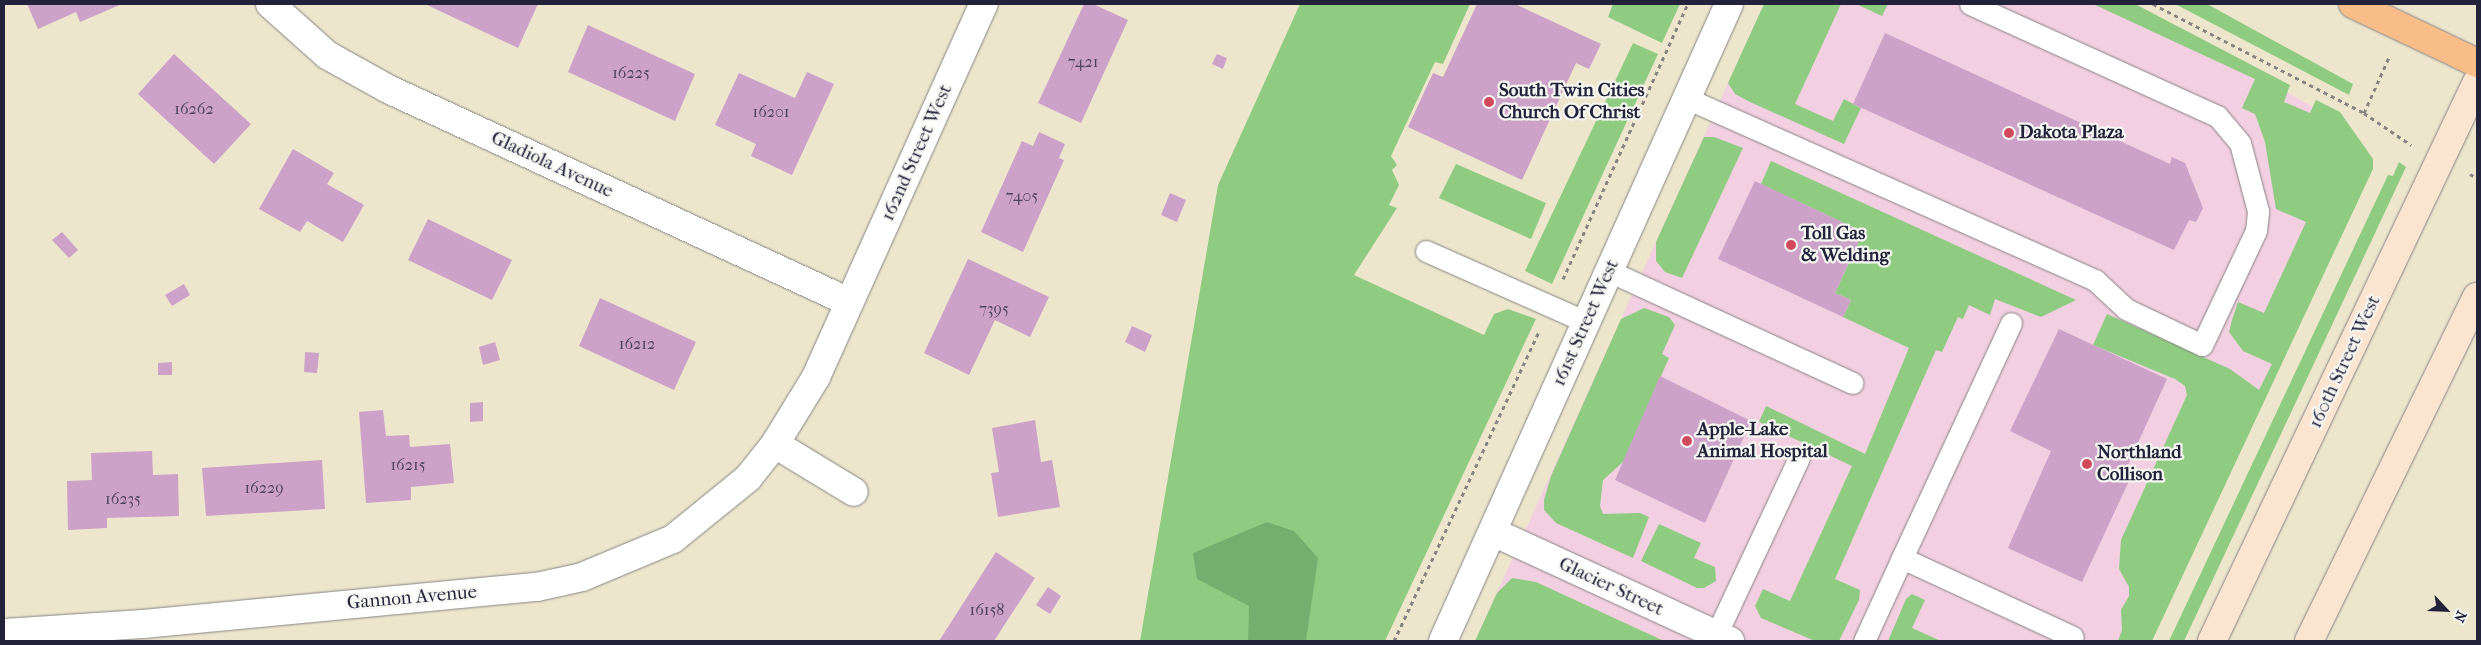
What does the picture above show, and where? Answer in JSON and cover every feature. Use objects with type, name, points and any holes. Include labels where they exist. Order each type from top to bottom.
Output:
[{"type":"main road","points":[[2352,4],[2477,63]]},
{"type":"main road","name":"160th Street West","points":[[2212,641],[2477,82]]},
{"type":"main road","points":[[2309,641],[2477,296]]},
{"type":"street","name":"Gladiola Avenue","points":[[270,4],[327,55],[388,89],[849,302]]},
{"type":"street","name":"162nd Street West","points":[[849,302],[984,4]]},
{"type":"street","name":"161st Street West","points":[[1443,641],[1728,4]]},
{"type":"street","name":"Gannon Avenue","points":[[4,632],[144,633],[537,587],[582,577],[673,539],[748,478],[775,444],[816,377],[849,302]]},
{"type":"street","points":[[775,444],[854,492]]},
{"type":"street","name":"Glacier Street","points":[[1493,532],[1723,638]]},
{"type":"lane","points":[[1686,98],[2095,280],[2126,309],[2202,345],[2256,231],[2258,211],[2240,143],[2217,116],[1970,4]]},
{"type":"lane","points":[[1426,251],[1586,322]]},
{"type":"lane","points":[[1609,271],[1852,383]]},
{"type":"lane","points":[[1864,641],[2011,323]]},
{"type":"lane","points":[[1723,638],[1800,458]]},
{"type":"lane","points":[[1902,558],[2074,637]]},
{"type":"path","points":[[2153,4],[2364,113],[2401,140],[2477,178]]},
{"type":"shaded area","name":"Dakota Plaza","points":[[1764,4],[2136,4],[2352,130],[2373,159],[2145,641],[1475,641]]},
{"type":"green space","points":[[1300,4],[1470,4],[1443,64],[1435,62],[1391,156],[1397,165],[1392,170],[1399,185],[1389,205],[1397,208],[1354,275],[1484,335],[1494,314],[1508,309],[1536,319],[1385,641],[1140,641],[1218,185]]},
{"type":"green space","points":[[1613,4],[1680,4],[1662,43],[1608,17]]},
{"type":"green space","points":[[1764,4],[1841,4],[1795,104],[1833,121],[1844,99],[1861,108],[1844,144],[1750,102],[1735,94],[1728,83]]},
{"type":"green space","points":[[1856,4],[1888,4],[1882,16]]},
{"type":"green space","points":[[2093,4],[2135,4],[2290,85],[2284,102],[2310,113],[2316,100],[2340,112],[2373,159],[2373,169],[2152,641],[2118,641],[2122,630],[2121,610],[2129,596],[2129,587],[2119,569],[2121,540],[2187,395],[2185,386],[2175,379],[2093,345],[2107,314],[2230,369],[2259,390],[2272,364],[2243,351],[2229,332],[2232,320],[2238,302],[2264,313],[2306,222],[2276,209],[2265,142],[2255,114],[2242,108],[2255,79]]},
{"type":"green space","points":[[2175,4],[2207,4],[2353,84],[2349,95]]},
{"type":"green space","points":[[1633,43],[1658,54],[1552,284],[1525,271]]},
{"type":"green space","points":[[1704,137],[1714,137],[1743,148],[1682,278],[1665,272],[1656,261],[1656,242]]},
{"type":"green space","points":[[1771,161],[2076,300],[2041,317],[1995,299],[1990,315],[1969,305],[1963,319],[1958,317],[1942,352],[1936,350],[1835,579],[1860,590],[1859,600],[1839,641],[1815,641],[1761,618],[1755,606],[1763,589],[1790,601],[1852,466],[1759,422],[1766,406],[1865,454],[1909,348],[1843,317],[1851,300],[1835,293],[1863,232],[1761,184]]},
{"type":"green space","points":[[2399,162],[2406,167],[2184,641],[2169,641],[2388,175],[2393,176]]},
{"type":"green space","points":[[1456,164],[1546,203],[1531,239],[1439,198]]},
{"type":"green space","points":[[1644,308],[1669,317],[1675,325],[1662,354],[1669,358],[1623,462],[1603,480],[1600,506],[1603,514],[1640,513],[1649,517],[1633,558],[1556,523],[1544,510],[1544,500],[1551,476],[1621,319]]},
{"type":"green space","points":[[1267,522],[1294,531],[1318,558],[1306,641],[1248,641],[1249,606],[1197,579],[1193,553]]},
{"type":"green space","points":[[1659,524],[1701,543],[1694,558],[1715,567],[1716,581],[1704,588],[1697,588],[1641,561]]},
{"type":"green space","points":[[1512,578],[1536,582],[1664,641],[1475,641],[1497,593]]},
{"type":"green space","points":[[1912,594],[1925,600],[1912,628],[1941,641],[1888,641],[1906,599]]},
{"type":"building","points":[[27,4],[122,4],[80,22],[76,12],[38,29]]},
{"type":"building","points":[[425,4],[538,4],[518,48]]},
{"type":"building","points":[[1084,4],[1093,4],[1128,20],[1081,123],[1038,103]]},
{"type":"building","name":"South Twin Cities Church Of Christ","points":[[1477,4],[1515,4],[1601,44],[1589,69],[1576,63],[1522,180],[1408,127],[1433,73],[1443,77]]},
{"type":"building","points":[[588,25],[695,74],[675,121],[568,72]]},
{"type":"building","name":"Dakota Plaza","points":[[1885,33],[2170,164],[2172,157],[2185,163],[2203,208],[2196,222],[2189,220],[2174,250],[1853,104]]},
{"type":"building","points":[[174,54],[251,124],[214,164],[138,94]]},
{"type":"building","points":[[1217,54],[1227,58],[1223,69],[1212,64]]},
{"type":"building","points":[[807,72],[834,84],[792,175],[751,156],[756,144],[715,125],[739,73],[795,98]]},
{"type":"building","points":[[1039,132],[1065,144],[1059,158],[1064,160],[1023,252],[981,232],[1022,141],[1033,146]]},
{"type":"building","points":[[293,149],[334,173],[327,184],[364,205],[343,242],[307,221],[300,232],[259,209]]},
{"type":"building","name":"Toll Gas & Welding","points":[[1755,181],[1863,232],[1835,293],[1851,300],[1843,317],[1718,259]]},
{"type":"building","points":[[1170,193],[1186,200],[1177,222],[1161,215]]},
{"type":"building","points":[[428,219],[512,260],[492,300],[408,260]]},
{"type":"building","points":[[62,232],[78,250],[69,258],[52,240]]},
{"type":"building","points":[[968,259],[1049,297],[1030,337],[995,320],[969,375],[924,353]]},
{"type":"building","points":[[184,284],[190,295],[172,306],[165,295]]},
{"type":"building","points":[[600,298],[696,342],[674,390],[579,346]]},
{"type":"building","points":[[1132,326],[1152,335],[1145,352],[1125,342]]},
{"type":"building","name":"Northland Collison","points":[[2059,329],[2167,379],[2122,478],[2129,481],[2082,582],[2008,548],[2051,451],[2010,431]]},
{"type":"building","points":[[495,342],[500,360],[483,365],[479,347]]},
{"type":"building","points":[[305,352],[319,353],[317,373],[304,372]]},
{"type":"building","points":[[172,362],[172,375],[158,375],[158,363]]},
{"type":"building","name":"Apple-Lake Animal Hospital","points":[[1660,376],[1751,421],[1705,523],[1615,480]]},
{"type":"building","points":[[483,402],[483,421],[470,422],[470,403]]},
{"type":"building","points":[[383,410],[386,436],[409,435],[410,447],[450,444],[454,483],[411,487],[411,500],[366,503],[359,412]]},
{"type":"building","points":[[1035,420],[1041,462],[1052,460],[1060,507],[998,517],[991,473],[999,472],[992,428]]},
{"type":"building","points":[[152,451],[153,475],[178,474],[179,516],[107,518],[107,528],[68,530],[67,481],[92,480],[91,453]]},
{"type":"building","points":[[322,460],[325,509],[206,516],[202,468]]},
{"type":"building","points":[[996,552],[1035,578],[994,641],[939,641]]},
{"type":"building","points":[[1048,587],[1061,596],[1050,614],[1036,605]]},
{"type":"place","name":"South Twin Cities Church Of Christ","points":[[1489,102]]},
{"type":"place","name":"Dakota Plaza","points":[[2009,133]]},
{"type":"place","name":"Toll Gas & Welding","points":[[1791,245]]},
{"type":"place","name":"Apple-Lake Animal Hospital","points":[[1687,441]]},
{"type":"place","name":"Northland Collison","points":[[2087,464]]}]
